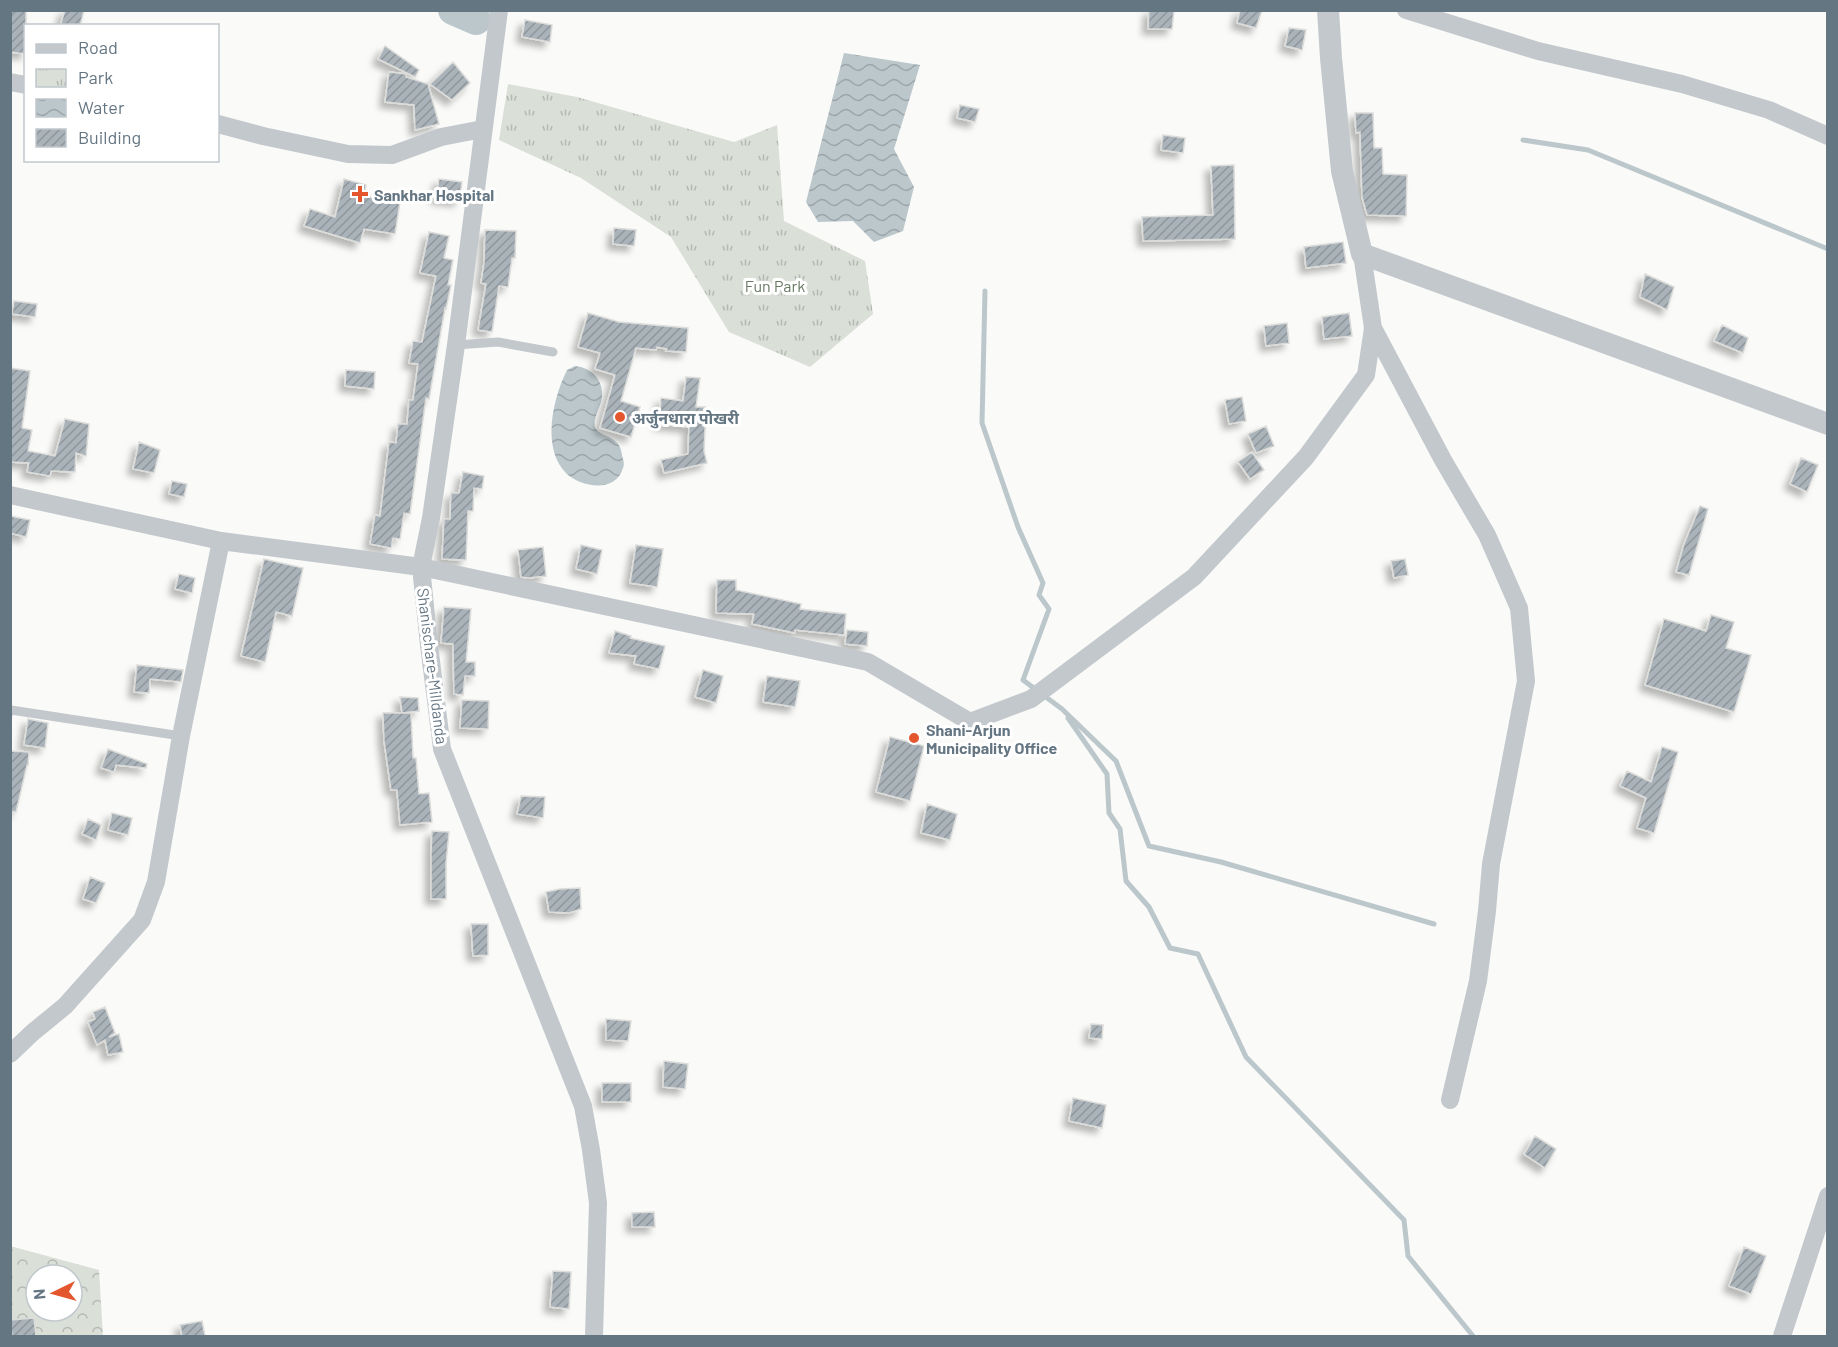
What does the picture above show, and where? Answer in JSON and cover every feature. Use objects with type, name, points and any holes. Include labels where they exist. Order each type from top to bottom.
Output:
[{"type":"street","name":"Shanischare-Milldanda","points":[[499,10],[456,345],[431,518],[421,567],[442,749],[583,1106],[597,1203],[594,1336]]},
{"type":"street","points":[[10,495],[221,541],[421,567],[868,662],[970,722],[1031,699],[1194,578],[1306,457],[1366,375],[1373,328],[1362,254],[1342,171],[1328,10]]},
{"type":"street","points":[[1406,10],[1538,51],[1682,84],[1769,110],[1827,136]]},
{"type":"street","points":[[219,124],[348,154],[392,155],[441,137],[483,129]]},
{"type":"street","points":[[1362,254],[1827,424]]},
{"type":"street","points":[[1373,328],[1443,460],[1486,535],[1519,608],[1526,681],[1491,864],[1478,981],[1450,1100]]},
{"type":"street","points":[[10,1054],[65,1006],[142,920],[156,882],[181,736],[221,541]]},
{"type":"street","points":[[1782,1336],[1827,1196]]},
{"type":"lane","points":[[456,345],[498,342],[553,352]]},
{"type":"lane","points":[[10,712],[11,710],[181,736]]},
{"type":"green space","name":"Fun Park","points":[[508,84],[577,97],[734,142],[777,125],[784,221],[865,261],[873,314],[810,367],[729,332],[671,237],[581,178],[499,140]]},
{"type":"green space","points":[[10,1246],[73,1263],[24,1263],[24,1323],[84,1323],[84,1266],[99,1270],[103,1336],[11,1336]]},
{"type":"water","points":[[844,53],[920,65],[894,149],[914,187],[903,231],[874,242],[853,221],[818,222],[806,202]]},
{"type":"water","points":[[575,366],[589,370],[598,379],[602,398],[595,419],[595,427],[597,431],[618,443],[624,461],[619,476],[606,485],[589,485],[572,478],[558,463],[554,450],[552,423],[557,394],[567,370]]},
{"type":"building","points":[[10,10],[26,10],[24,54],[10,52]]},
{"type":"building","points":[[65,10],[84,10],[80,24],[61,24]]},
{"type":"building","points":[[1149,10],[1174,10],[1172,29],[1148,29]]},
{"type":"building","points":[[1240,10],[1262,10],[1256,28],[1237,23]]},
{"type":"building","points":[[525,20],[552,25],[550,42],[522,37]]},
{"type":"building","points":[[1289,28],[1306,30],[1302,50],[1285,46]]},
{"type":"building","points":[[385,46],[419,70],[415,77],[378,59]]},
{"type":"building","points":[[453,62],[470,83],[452,100],[430,84]]},
{"type":"building","points":[[389,72],[406,74],[406,77],[428,84],[439,124],[415,130],[414,105],[385,102]]},
{"type":"building","points":[[960,105],[979,109],[975,122],[957,118]]},
{"type":"building","points":[[1355,113],[1373,113],[1374,148],[1382,148],[1383,174],[1407,175],[1406,216],[1367,215],[1362,197],[1360,132],[1356,133]]},
{"type":"building","points":[[1163,135],[1185,138],[1183,153],[1161,150]]},
{"type":"building","points":[[1234,165],[1235,239],[1143,241],[1142,217],[1213,215],[1211,166]]},
{"type":"building","points":[[344,179],[366,185],[364,196],[400,202],[395,234],[364,229],[360,243],[304,226],[310,209],[335,217]]},
{"type":"building","points":[[439,179],[462,182],[459,201],[436,198]]},
{"type":"building","points":[[614,228],[636,230],[634,246],[613,244]]},
{"type":"building","points":[[485,230],[516,231],[515,258],[512,258],[508,287],[499,286],[492,332],[478,330],[486,284],[481,283]]},
{"type":"building","points":[[429,232],[449,236],[444,258],[453,260],[448,285],[451,285],[429,399],[426,398],[410,514],[404,513],[400,539],[393,538],[391,548],[370,544],[375,515],[380,516],[389,442],[396,443],[398,424],[407,424],[409,400],[413,400],[418,364],[409,363],[413,341],[422,342],[436,276],[420,273]]},
{"type":"building","points":[[1343,242],[1346,263],[1306,268],[1304,247]]},
{"type":"building","points":[[1645,274],[1674,287],[1667,310],[1640,297]]},
{"type":"building","points":[[14,301],[37,304],[35,317],[12,314]]},
{"type":"building","points":[[588,313],[619,322],[688,328],[686,352],[666,351],[667,349],[657,347],[656,350],[636,348],[621,401],[640,407],[631,437],[600,428],[615,375],[595,369],[600,353],[578,347]]},
{"type":"building","points":[[1349,313],[1352,336],[1324,339],[1322,317]]},
{"type":"building","points":[[1287,323],[1289,343],[1266,346],[1264,326]]},
{"type":"building","points":[[1722,325],[1748,338],[1743,353],[1714,341]]},
{"type":"building","points":[[10,368],[30,371],[22,428],[32,430],[28,451],[55,456],[65,419],[89,424],[86,456],[76,453],[75,472],[51,471],[50,476],[27,472],[29,463],[10,462]]},
{"type":"building","points":[[346,370],[375,372],[374,389],[345,386]]},
{"type":"building","points":[[686,377],[700,378],[696,407],[706,407],[704,451],[707,463],[664,473],[661,460],[688,454],[689,427],[659,424],[661,398],[683,401]]},
{"type":"building","points":[[1242,397],[1246,421],[1229,424],[1225,400]]},
{"type":"building","points":[[1266,426],[1274,446],[1256,453],[1248,434]]},
{"type":"building","points":[[139,442],[160,450],[154,473],[133,469]]},
{"type":"building","points":[[1252,452],[1264,470],[1250,479],[1238,462]]},
{"type":"building","points":[[1801,458],[1818,465],[1807,492],[1790,484]]},
{"type":"building","points":[[463,472],[484,476],[482,489],[474,488],[473,511],[468,511],[466,560],[442,559],[444,519],[450,519],[451,493],[459,493]]},
{"type":"building","points":[[172,481],[187,484],[184,497],[169,494]]},
{"type":"building","points":[[1700,506],[1708,509],[1689,575],[1676,572],[1684,544]]},
{"type":"building","points":[[10,516],[30,520],[26,537],[10,533]]},
{"type":"building","points":[[581,545],[602,550],[597,574],[576,569]]},
{"type":"building","points":[[636,545],[663,549],[657,587],[630,583]]},
{"type":"building","points":[[543,547],[546,576],[521,577],[518,550]]},
{"type":"building","points":[[264,559],[303,568],[292,616],[276,612],[265,662],[241,656]]},
{"type":"building","points":[[1405,559],[1408,575],[1394,578],[1391,561]]},
{"type":"building","points":[[179,574],[195,578],[192,593],[175,589]]},
{"type":"building","points":[[717,580],[736,580],[736,590],[801,604],[800,609],[846,614],[844,635],[795,630],[795,633],[752,624],[754,614],[716,613]]},
{"type":"building","points":[[444,607],[471,609],[466,662],[475,662],[475,676],[465,676],[463,695],[454,694],[453,644],[441,643]]},
{"type":"building","points":[[1711,615],[1734,622],[1726,648],[1751,655],[1734,712],[1645,685],[1664,619],[1706,631]]},
{"type":"building","points":[[847,630],[868,632],[867,646],[845,644]]},
{"type":"building","points":[[615,631],[631,636],[630,638],[665,646],[659,669],[634,664],[636,656],[609,653]]},
{"type":"building","points":[[137,665],[183,670],[181,682],[150,679],[149,693],[134,692]]},
{"type":"building","points":[[703,670],[723,676],[716,703],[695,697]]},
{"type":"building","points":[[767,676],[800,681],[795,707],[763,702]]},
{"type":"building","points":[[400,697],[418,698],[419,711],[402,713]]},
{"type":"building","points":[[462,700],[489,701],[488,729],[460,728]]},
{"type":"building","points":[[383,713],[411,713],[413,758],[416,758],[419,794],[429,793],[432,822],[400,825],[397,790],[391,790],[384,741]]},
{"type":"building","points":[[28,719],[48,723],[45,748],[24,745]]},
{"type":"building","points":[[890,737],[924,746],[910,801],[876,792]]},
{"type":"building","points":[[1662,747],[1678,752],[1654,833],[1637,828],[1646,798],[1620,786],[1627,771],[1651,782]]},
{"type":"building","points":[[108,749],[147,764],[146,768],[116,765],[114,772],[101,768]]},
{"type":"building","points":[[10,751],[29,752],[16,812],[10,811]]},
{"type":"building","points":[[521,796],[545,797],[543,818],[517,814]]},
{"type":"building","points":[[927,804],[957,814],[950,840],[921,833]]},
{"type":"building","points":[[112,813],[132,818],[128,835],[108,830]]},
{"type":"building","points":[[88,819],[101,825],[96,840],[82,834]]},
{"type":"building","points":[[432,831],[449,832],[446,899],[431,899]]},
{"type":"building","points":[[90,877],[105,883],[96,903],[83,899]]},
{"type":"building","points":[[580,888],[581,909],[569,913],[549,912],[546,892]]},
{"type":"building","points":[[471,924],[488,924],[488,955],[473,956]]},
{"type":"building","points":[[105,1007],[115,1033],[109,1037],[119,1034],[123,1052],[108,1055],[105,1040],[97,1045],[88,1022],[95,1019],[93,1012]]},
{"type":"building","points":[[606,1019],[631,1021],[628,1041],[606,1040]]},
{"type":"building","points":[[1091,1024],[1103,1025],[1102,1039],[1089,1038]]},
{"type":"building","points":[[664,1061],[688,1064],[685,1089],[663,1087]]},
{"type":"building","points":[[602,1083],[631,1083],[631,1102],[602,1102]]},
{"type":"building","points":[[1073,1098],[1106,1105],[1102,1128],[1069,1121]]},
{"type":"building","points":[[1535,1136],[1556,1149],[1545,1168],[1524,1154]]},
{"type":"building","points":[[654,1212],[655,1227],[632,1227],[632,1213]]},
{"type":"building","points":[[1744,1247],[1766,1256],[1751,1294],[1729,1286]]},
{"type":"building","points":[[553,1271],[571,1272],[569,1309],[550,1307]]},
{"type":"building","points":[[24,1319],[24,1323],[35,1323],[36,1336],[12,1336],[10,1320]]},
{"type":"building","points":[[202,1321],[205,1336],[182,1336],[180,1325]]},
{"type":"waterway","points":[[453,10],[476,20]]},
{"type":"waterway","points":[[1523,140],[1588,150],[1828,249]]},
{"type":"waterway","points":[[985,291],[982,423],[1018,527],[1043,583],[1039,595],[1049,609],[1023,680],[1062,709],[1116,761],[1149,846],[1221,862],[1434,924]]},
{"type":"waterway","points":[[1068,718],[1107,774],[1109,813],[1120,829],[1126,881],[1149,907],[1170,948],[1198,954],[1246,1057],[1404,1220],[1408,1256],[1473,1336]]},
{"type":"place","name":"Sankhar Hospital","points":[[360,194]]},
{"type":"place","name":"अर्जुनधारा पोखरी","points":[[620,417]]},
{"type":"place","name":"Shani-Arjun Municipality Office","points":[[914,738]]}]
